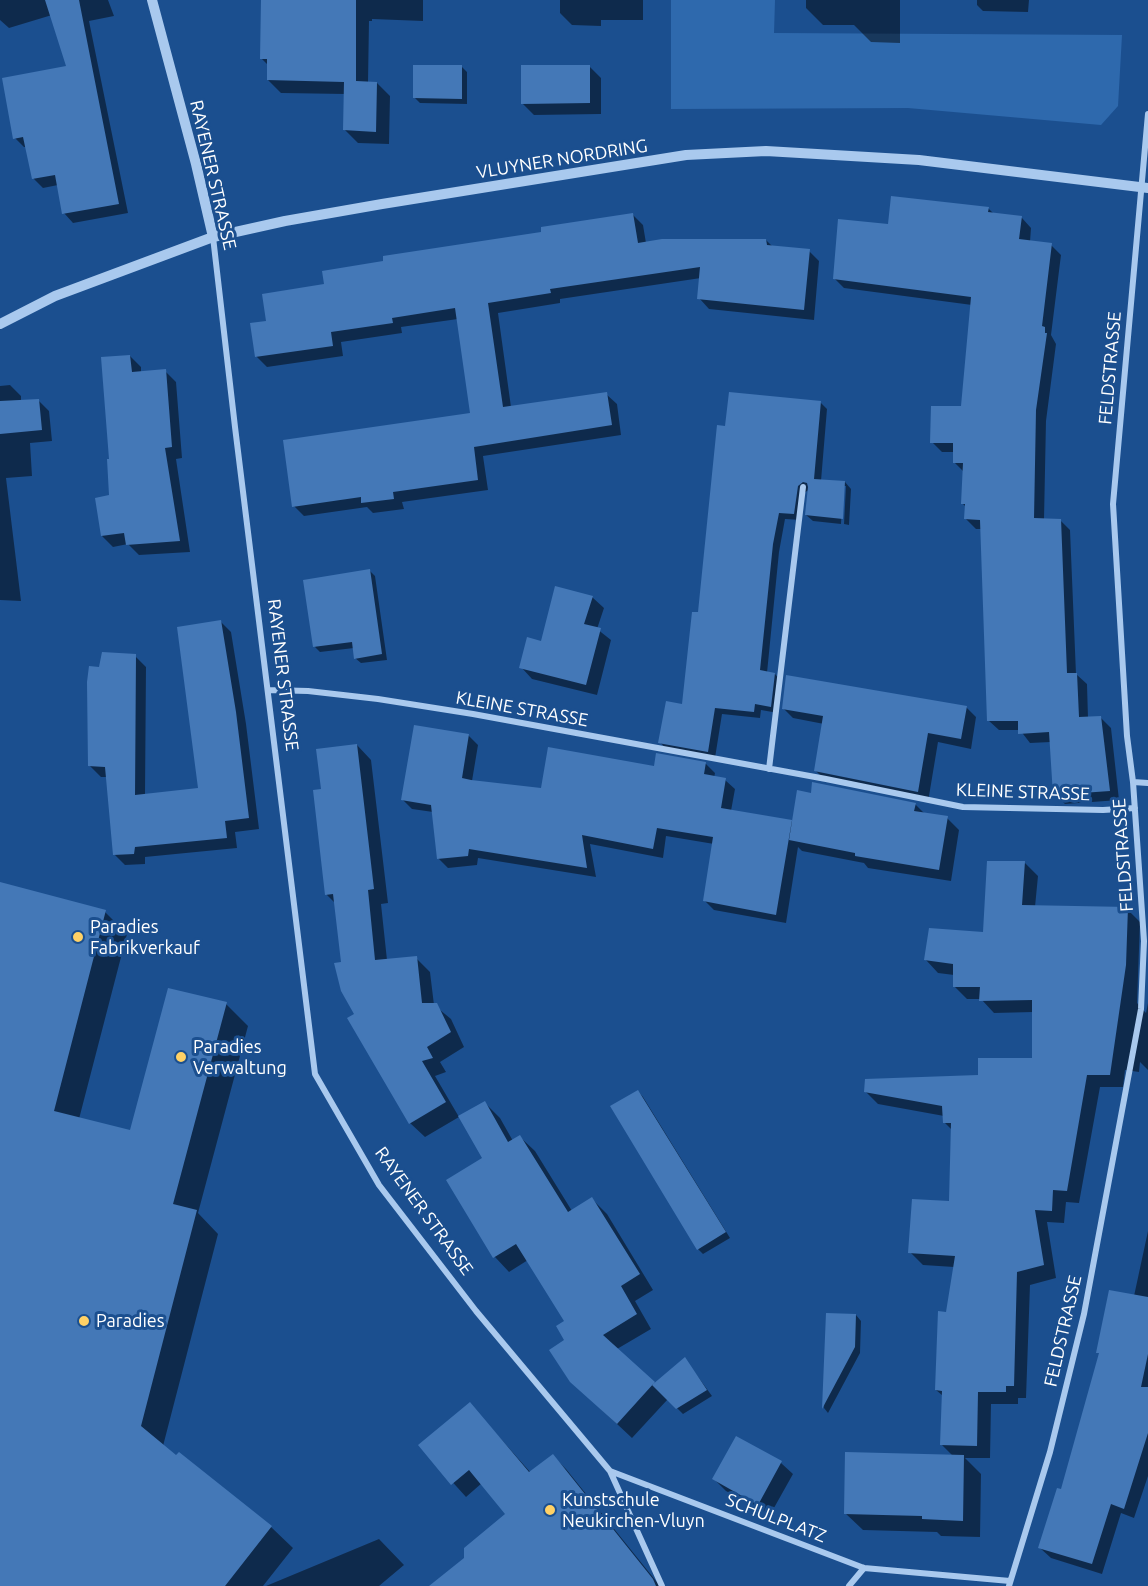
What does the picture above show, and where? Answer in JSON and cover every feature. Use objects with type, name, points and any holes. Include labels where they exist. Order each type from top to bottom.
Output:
[{"type":"street","name":"RAYENER STRASSE","points":[[152,0],[213,237],[315,1074],[379,1185],[477,1311],[610,1471]]},
{"type":"street","name":"FELDSTRASSE","points":[[1010,1584],[1050,1452],[1084,1314],[1140,1009],[1144,941],[1133,782],[1127,736],[1113,504],[1145,188],[1148,114]]},
{"type":"street","name":"VLUYNER NORDRING","points":[[0,324],[55,296],[213,237],[285,221],[382,204],[692,155],[766,151],[919,160],[1145,188]]},
{"type":"street","points":[[769,769],[803,487]]},
{"type":"street","name":"KLEINE STRASSE","points":[[269,690],[308,691],[441,709],[963,807],[1103,810],[1135,808]]},
{"type":"street","points":[[1133,782],[1148,783]]},
{"type":"street","points":[[610,1471],[662,1586]]},
{"type":"street","name":"SCHULPLATZ","points":[[610,1471],[864,1568],[1010,1584]]},
{"type":"street","points":[[849,1586],[864,1568]]},
{"type":"shaded area","points":[[671,0],[775,0],[774,33],[1122,35],[1118,106],[1101,125],[908,108],[671,109]]},
{"type":"building","points":[[45,0],[79,0],[119,204],[62,214],[55,175],[32,179],[23,137],[13,139],[2,78],[66,66]]},
{"type":"building","points":[[261,0],[356,0],[356,81],[377,82],[376,132],[343,130],[344,82],[267,80],[267,59],[260,59]]},
{"type":"building","points":[[413,65],[462,65],[462,99],[413,98]]},
{"type":"building","points":[[521,65],[590,65],[590,103],[521,104]]},
{"type":"building","points":[[891,196],[989,207],[988,212],[1022,216],[1019,239],[1052,243],[1042,326],[1045,327],[1045,333],[1047,333],[1036,410],[1034,518],[1061,519],[1067,673],[1077,673],[1079,717],[1101,716],[1110,791],[1053,795],[1049,732],[1018,734],[1018,721],[987,721],[980,520],[964,519],[965,504],[961,504],[963,463],[953,463],[953,443],[930,443],[931,406],[961,406],[971,297],[833,279],[838,219],[888,224]]},
{"type":"building","points":[[633,213],[638,243],[662,239],[766,239],[767,245],[810,249],[804,310],[697,299],[700,267],[550,289],[551,293],[488,303],[503,407],[607,392],[612,425],[474,447],[478,480],[393,492],[394,499],[361,503],[361,497],[292,507],[283,440],[470,413],[455,308],[392,318],[393,323],[331,332],[333,346],[255,357],[250,323],[266,321],[262,294],[324,284],[322,271],[383,261],[383,256],[541,232],[541,227]]},
{"type":"building","points":[[130,355],[132,372],[166,369],[172,447],[165,448],[180,541],[126,545],[124,533],[101,536],[95,498],[109,495],[107,459],[109,459],[101,357]]},
{"type":"building","points":[[729,392],[821,401],[814,479],[845,481],[843,519],[805,515],[808,487],[807,483],[803,482],[798,486],[794,514],[779,513],[773,544],[760,670],[775,673],[771,707],[755,704],[754,712],[715,708],[708,752],[658,743],[666,701],[682,704],[692,612],[698,612],[717,425],[725,426]]},
{"type":"building","points":[[39,399],[42,430],[0,434],[0,401]]},
{"type":"building","points":[[370,569],[382,654],[354,659],[352,642],[313,647],[303,580]]},
{"type":"building","points":[[555,586],[593,596],[584,624],[601,628],[586,685],[519,668],[527,637],[541,641]]},
{"type":"building","points":[[221,620],[236,712],[249,818],[225,821],[227,838],[135,847],[134,854],[113,855],[105,767],[88,766],[87,682],[89,666],[99,667],[102,652],[136,654],[135,795],[198,788],[177,627]]},
{"type":"building","points":[[786,675],[967,706],[961,739],[928,733],[918,792],[814,771],[823,716],[782,709]]},
{"type":"building","points":[[414,725],[469,734],[462,778],[471,780],[541,788],[548,747],[654,766],[656,753],[706,762],[704,774],[726,778],[721,808],[792,820],[776,915],[703,901],[713,837],[657,828],[653,849],[582,835],[587,868],[469,849],[468,856],[437,859],[431,805],[401,800]]},
{"type":"building","points":[[357,744],[374,889],[368,890],[375,960],[417,956],[422,1003],[437,1003],[451,1032],[427,1047],[433,1058],[422,1061],[446,1102],[409,1124],[347,1018],[354,1014],[341,991],[334,963],[341,962],[333,894],[325,895],[313,790],[321,789],[316,749]]},
{"type":"building","points":[[812,782],[916,803],[914,811],[948,816],[939,870],[855,856],[855,853],[789,840],[797,790],[811,793]]},
{"type":"building","points":[[987,861],[1025,861],[1022,905],[1128,907],[1126,965],[1110,1075],[1087,1075],[1067,1191],[1053,1190],[1052,1211],[1035,1210],[1044,1265],[1017,1272],[1014,1386],[1006,1386],[1006,1392],[978,1392],[977,1446],[940,1445],[942,1391],[935,1390],[938,1311],[946,1312],[955,1256],[908,1253],[912,1199],[949,1201],[951,1123],[943,1123],[942,1106],[864,1092],[865,1079],[978,1075],[978,1058],[1032,1058],[1032,1000],[979,1001],[980,987],[953,987],[953,964],[924,960],[929,928],[983,932]]},
{"type":"building","name":"Paradies","points":[[0,882],[106,910],[54,1111],[130,1130],[168,988],[227,1002],[173,1204],[197,1210],[141,1426],[176,1455],[179,1452],[272,1526],[225,1586],[0,1586]]},
{"type":"building","points":[[638,1090],[726,1232],[697,1250],[610,1106]]},
{"type":"building","points":[[485,1101],[508,1142],[520,1135],[568,1212],[592,1197],[640,1274],[621,1286],[637,1314],[603,1335],[655,1382],[617,1424],[570,1382],[549,1350],[564,1340],[556,1326],[564,1321],[516,1244],[493,1258],[446,1180],[482,1158],[458,1116]]},
{"type":"building","points":[[1109,1290],[1148,1297],[1148,1354],[1141,1387],[1148,1387],[1148,1433],[1124,1509],[1111,1504],[1092,1564],[1038,1548],[1057,1488],[1061,1489],[1099,1353],[1096,1353]]},
{"type":"building","points":[[826,1313],[856,1314],[855,1347],[822,1409]]},
{"type":"building","points":[[685,1357],[707,1390],[676,1409],[652,1385]]},
{"type":"building","points":[[470,1402],[529,1472],[553,1454],[653,1579],[656,1586],[429,1586],[464,1558],[464,1548],[505,1514],[469,1470],[451,1485],[418,1445]]},
{"type":"building","points":[[736,1436],[782,1461],[758,1505],[712,1479]]},
{"type":"building","points":[[845,1452],[964,1455],[963,1521],[922,1519],[922,1516],[844,1514]]},
{"type":"place","name":"Paradies Fabrikverkauf","points":[[78,937]]},
{"type":"place","name":"Paradies Verwaltung","points":[[181,1057]]},
{"type":"place","name":"Paradies","points":[[84,1321]]},
{"type":"place","name":"Kunstschule Neukirchen-Vluyn","points":[[550,1510]]}]
